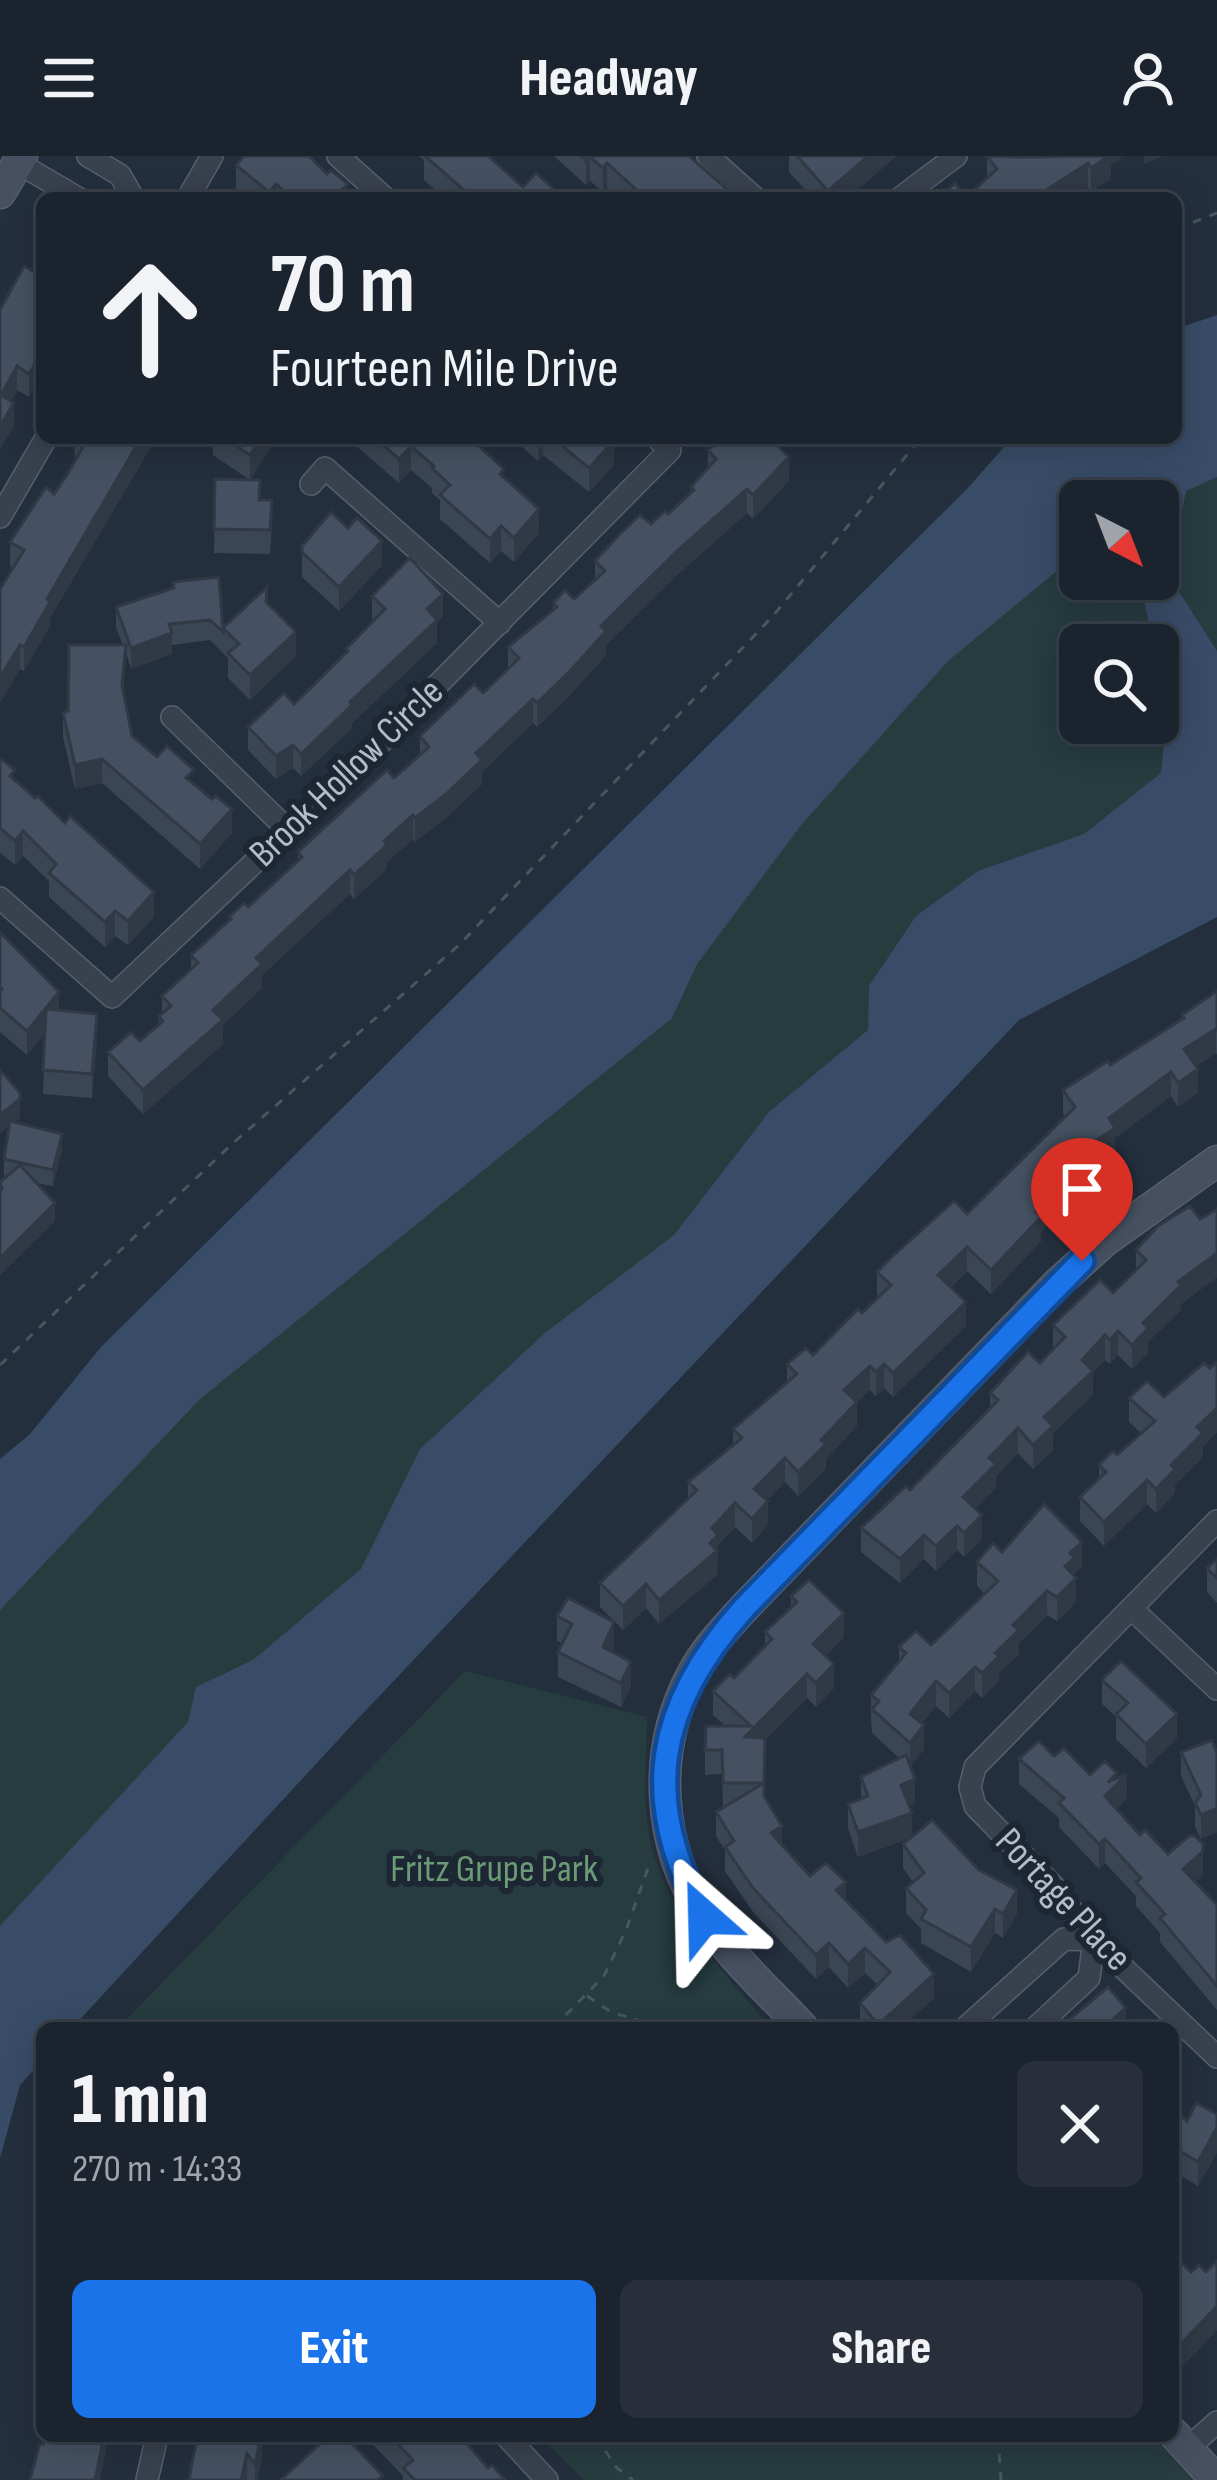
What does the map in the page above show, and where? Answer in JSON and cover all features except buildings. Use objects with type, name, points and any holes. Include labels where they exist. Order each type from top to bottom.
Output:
[{"type":"street","points":[[88,156],[120,175],[130,192]]},
{"type":"street","points":[[191,192],[212,156]]},
{"type":"street","points":[[338,156],[379,192]]},
{"type":"street","points":[[708,156],[748,192]]},
{"type":"street","points":[[909,192],[956,156]]},
{"type":"street","points":[[0,194],[20,160],[69,192]]},
{"type":"street","points":[[0,517],[43,444]]},
{"type":"street","name":"Brook Hollow Circle","points":[[0,898],[112,998],[500,623],[670,450],[664,444]]},
{"type":"street","points":[[311,484],[325,468],[500,623]]},
{"type":"street","points":[[172,717],[289,830]]},
{"type":"street","points":[[798,2022],[704,1917],[686,1885],[669,1827],[664,1784],[673,1723],[694,1670],[711,1645],[1058,1283],[1120,1229],[1217,1161]]},
{"type":"street","points":[[1217,1521],[1132,1609],[1217,1689]]},
{"type":"street","name":"Portage Place","points":[[1132,1609],[975,1767],[970,1787],[976,1806],[1054,1887],[1094,1940],[1217,2057]]},
{"type":"street","points":[[972,2022],[1064,1939],[1094,1940],[1089,1978],[1042,2022]]},
{"type":"street","points":[[1216,2480],[1180,2441],[1217,2422]]},
{"type":"street","points":[[147,2480],[156,2442]]},
{"type":"street","points":[[512,2442],[547,2480]]},
{"type":"path","points":[[1182,227],[1217,213]]},
{"type":"path","points":[[0,1365],[232,1144],[459,945],[772,616],[915,444]]},
{"type":"path","points":[[559,2022],[604,1976],[669,1827]]},
{"type":"path","points":[[586,1995],[611,2012],[644,2022]]},
{"type":"path","points":[[599,2442],[617,2468],[633,2480]]},
{"type":"path","points":[[998,2442],[1001,2480]]},
{"type":"green space","points":[[1217,427],[1217,783],[260,1692],[0,1955],[0,1560],[1059,545],[1059,600],[1179,600],[1179,480],[1175,480]]},
{"type":"green space","name":"Fritz Grupe Park","points":[[465,1671],[647,1717],[647,1821],[663,1880],[693,1933],[766,2022],[124,2022]]},
{"type":"green space","points":[[545,2442],[1158,2442],[1193,2480],[584,2480]]},
{"type":"water","points":[[1217,315],[1217,477],[1186,491],[1179,526],[1179,480],[1059,480],[1059,569],[948,661],[802,824],[697,964],[672,1018],[200,1399],[0,1610],[0,1459],[30,1434],[101,1347],[967,489],[1007,444],[1182,444],[1182,327]]},
{"type":"water","points":[[1179,592],[1217,651],[1217,917],[1019,1020],[78,2022],[36,2022],[36,2068],[20,2085],[0,2158],[0,1926],[188,1722],[196,1687],[253,1660],[361,1569],[420,1449],[545,1333],[674,1235],[769,1112],[868,1030],[869,986],[916,916],[978,871],[1084,834],[1161,773],[1164,744],[1179,744],[1179,624],[1149,624],[1144,600],[1179,600]]},
{"type":"route","points":[[704,1917],[673,1847],[664,1784],[673,1723],[694,1670],[744,1608],[1082,1261]]}]
